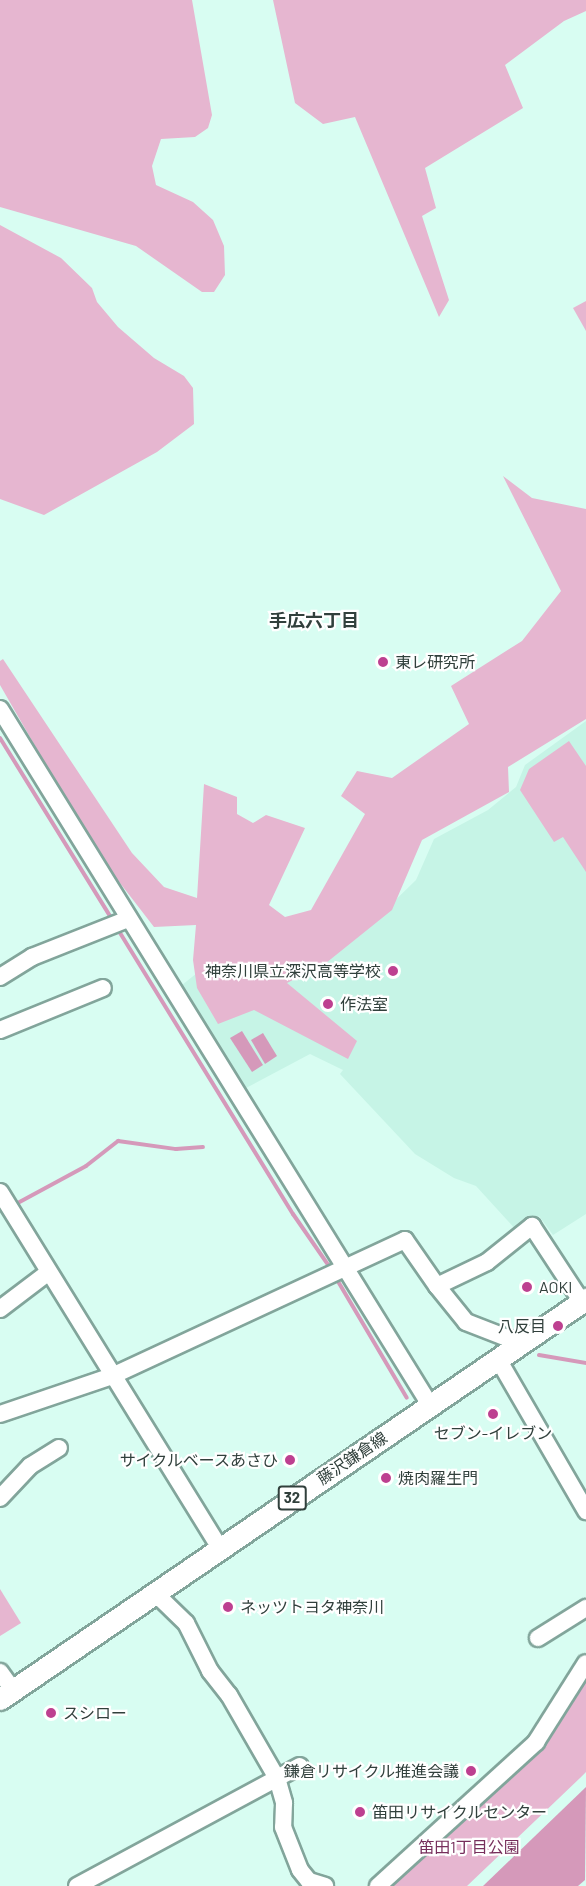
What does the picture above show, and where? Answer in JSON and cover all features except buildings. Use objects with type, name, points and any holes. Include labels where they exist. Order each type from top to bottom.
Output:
[{"type":"main road","name":"藤沢鎌倉線","points":[[6,1695],[584,1300]]},
{"type":"street","points":[[0,709],[342,1267],[430,1405]]},
{"type":"street","points":[[0,977],[32,957],[128,919]]},
{"type":"street","points":[[0,1029],[103,988]]},
{"type":"street","points":[[0,1191],[220,1548]]},
{"type":"street","points":[[437,1286],[488,1262],[532,1226],[584,1300]]},
{"type":"street","points":[[0,1414],[112,1376],[342,1267],[405,1240],[466,1322],[520,1343]]},
{"type":"street","points":[[0,1309],[49,1272]]},
{"type":"street","points":[[498,1359],[586,1511]]},
{"type":"street","points":[[0,1498],[30,1466],[59,1448]]},
{"type":"street","points":[[155,1593],[186,1623],[210,1671],[230,1695],[277,1778],[284,1803],[283,1827],[306,1883],[325,1886]]},
{"type":"street","points":[[538,1638],[586,1608]]},
{"type":"street","points":[[378,1886],[536,1742],[586,1663]]},
{"type":"street","points":[[0,1672],[6,1695]]},
{"type":"street","points":[[77,1886],[300,1766]]},
{"type":"shaded area","name":"神奈川県立深沢高等学校","points":[[586,721],[586,1214],[553,1235],[539,1216],[517,1231],[476,1186],[454,1178],[415,1154],[340,1074],[343,1070],[310,1054],[246,1088],[182,985],[217,957],[381,914],[416,880],[434,839],[488,810],[516,787],[525,765]]},
{"type":"shaded area","points":[[242,1031],[263,1065],[252,1072],[230,1038]]},
{"type":"shaded area","points":[[263,1033],[277,1056],[265,1064],[251,1040]]},
{"type":"shaded area","points":[[586,1787],[585,1880],[578,1886],[483,1886]]},
{"type":"green space","points":[[0,0],[192,0],[212,115],[208,128],[195,137],[161,139],[152,166],[156,185],[193,202],[213,220],[224,246],[225,275],[214,292],[202,292],[136,246],[0,207]]},
{"type":"green space","points":[[273,0],[586,0],[586,11],[564,21],[505,65],[523,108],[425,168],[436,208],[422,216],[449,300],[439,317],[355,117],[323,124],[295,103]]},
{"type":"green space","points":[[0,225],[61,258],[92,288],[97,302],[118,327],[154,358],[184,376],[193,388],[194,424],[157,452],[44,515],[0,499]]},
{"type":"green space","points":[[586,301],[586,331],[573,308]]},
{"type":"green space","points":[[503,476],[532,498],[586,509],[586,719],[508,767],[509,792],[422,840],[392,910],[326,963],[287,983],[357,1041],[348,1059],[254,1010],[218,1024],[197,988],[193,960],[196,925],[154,927],[96,852],[0,685],[0,661],[3,659],[132,853],[164,887],[197,898],[204,784],[237,797],[237,814],[253,823],[266,815],[305,828],[269,905],[285,917],[311,910],[365,814],[341,796],[357,771],[392,778],[469,724],[451,686],[522,641],[561,591]]},
{"type":"green space","points":[[569,741],[586,766],[586,872],[563,837],[554,842],[520,790],[529,769]]},
{"type":"green space","points":[[0,1589],[21,1623],[0,1636]]},
{"type":"green space","name":"笛田1丁目公園","points":[[586,1676],[586,1772],[467,1886],[386,1886],[502,1780]]},
{"type":"waterway","points":[[0,738],[113,921]]},
{"type":"waterway","points":[[117,928],[293,1214],[331,1269]]},
{"type":"waterway","points":[[14,1205],[86,1166],[118,1141],[176,1149],[203,1147]]},
{"type":"waterway","points":[[336,1278],[407,1398]]},
{"type":"waterway","points":[[539,1355],[586,1363]]},
{"type":"place","name":"東レ研究所","points":[[383,662]]},
{"type":"place","name":"神奈川県立深沢高等学校","points":[[393,971]]},
{"type":"place","name":"作法室","points":[[328,1004]]},
{"type":"place","name":"AOKI","points":[[527,1287]]},
{"type":"place","name":"八反目","points":[[558,1326]]},
{"type":"place","name":"セブン-イレブン","points":[[493,1414]]},
{"type":"place","name":"サイクルベースあさひ","points":[[290,1460]]},
{"type":"place","name":"焼肉羅生門","points":[[386,1478]]},
{"type":"place","name":"ネッツトヨタ神奈川","points":[[228,1607]]},
{"type":"place","name":"スシロー","points":[[51,1713]]},
{"type":"place","name":"鎌倉リサイクル推進会議","points":[[471,1771]]},
{"type":"place","name":"笛田リサイクルセンター","points":[[360,1812]]},
{"type":"district","name":"手広六丁目","points":[[314,620]]}]
